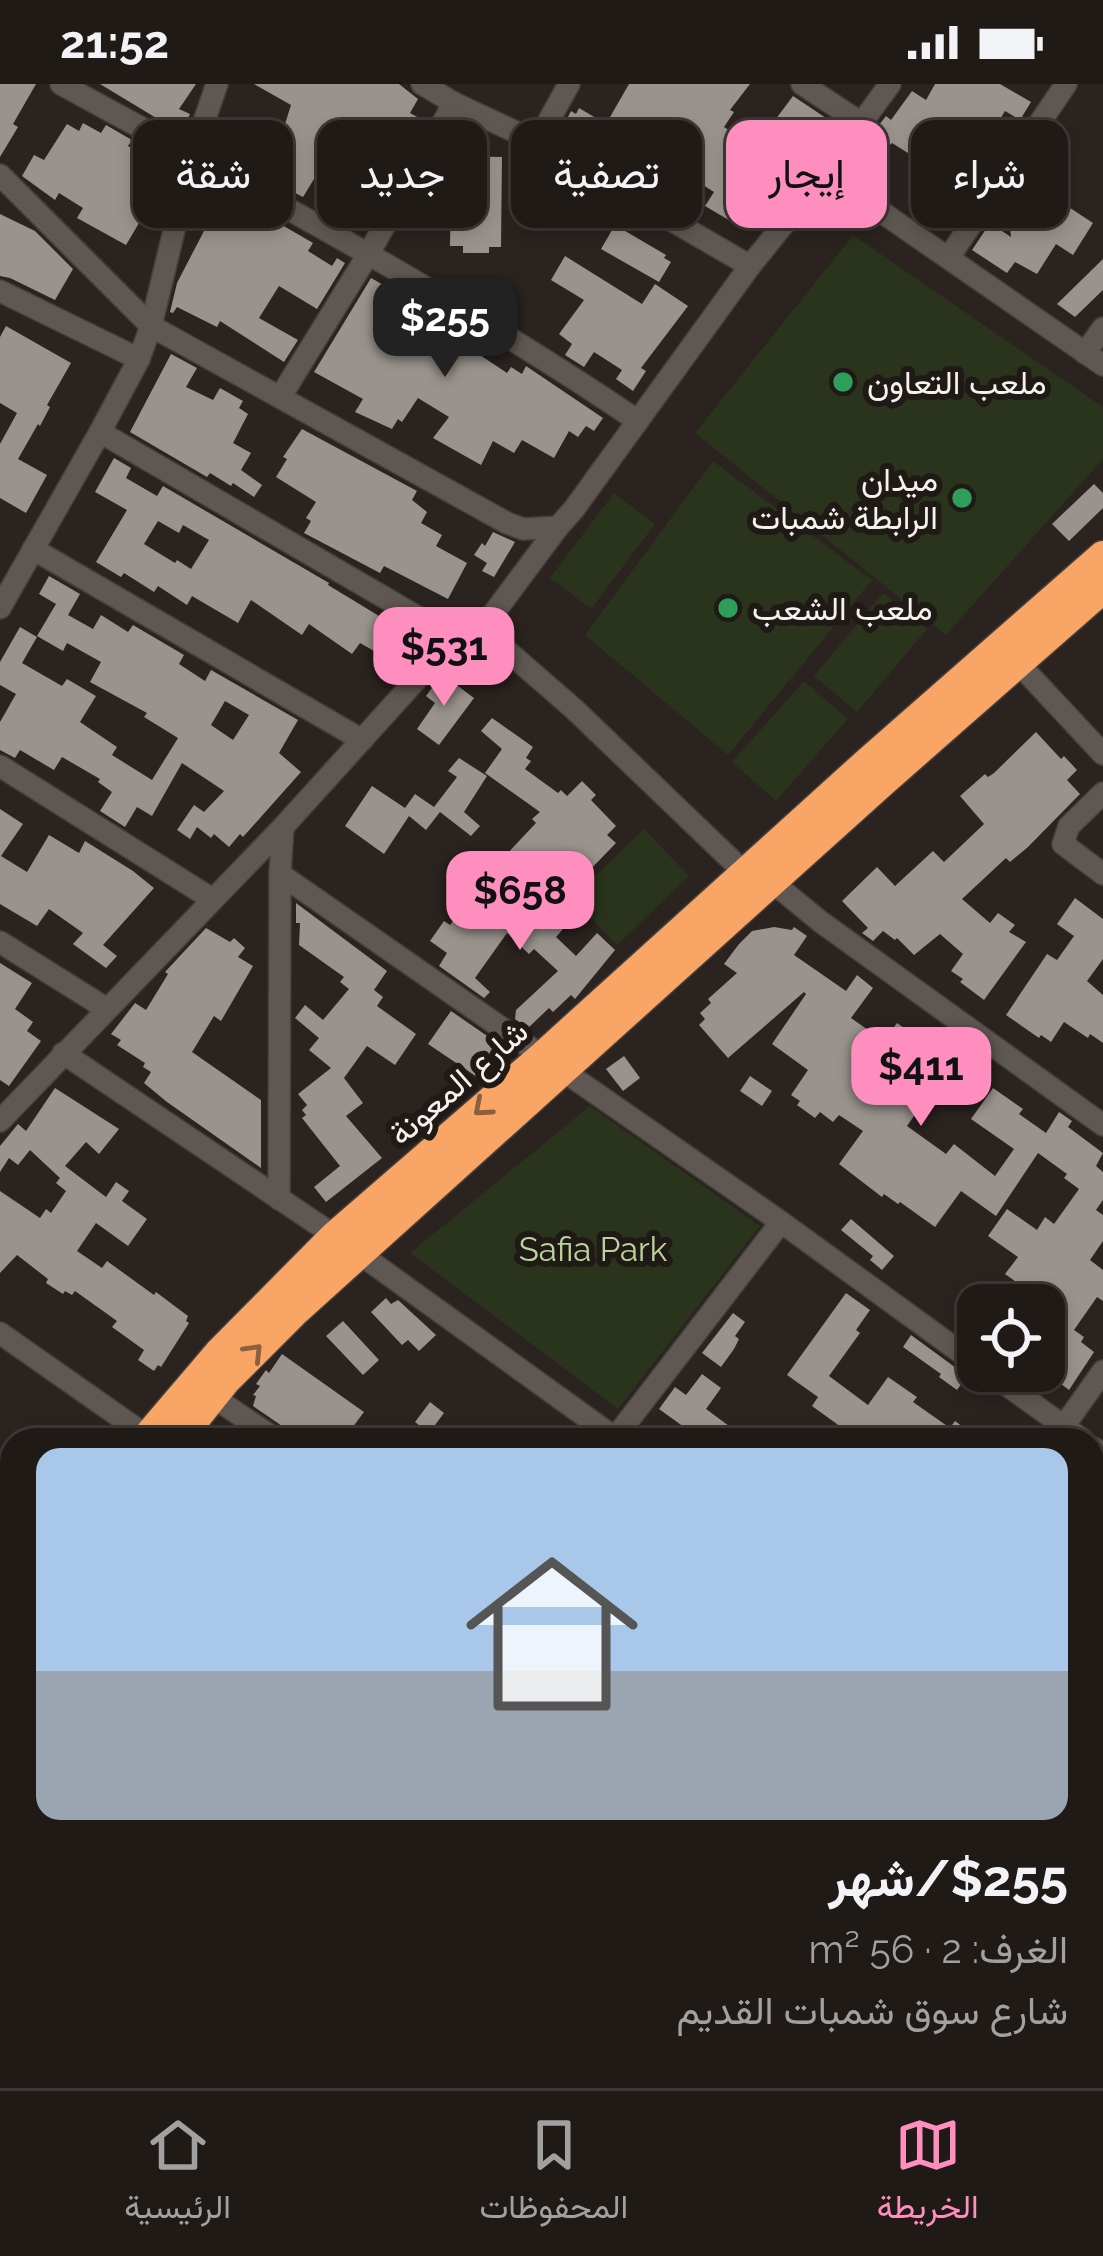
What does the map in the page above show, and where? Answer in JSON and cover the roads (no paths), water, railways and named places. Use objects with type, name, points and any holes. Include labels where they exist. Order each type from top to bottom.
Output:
[{"type":"highway","name":"شارع المعونة","points":[[165,1428],[220,1352],[552,1063],[1103,556]]},
{"type":"highway","name":"شارع المعونة","points":[[758,877],[1102,591]]},
{"type":"highway","name":"شارع المعونة","points":[[171,1428],[212,1396],[286,1320],[348,1245]]},
{"type":"street","points":[[61,84],[133,124]]},
{"type":"street","points":[[204,120],[217,84]]},
{"type":"street","points":[[422,84],[511,130]]},
{"type":"street","points":[[549,120],[568,84]]},
{"type":"street","points":[[802,84],[856,120]]},
{"type":"street","points":[[863,120],[890,84]]},
{"type":"street","points":[[949,257],[1066,84]]},
{"type":"street","points":[[281,396],[454,103]]},
{"type":"street","points":[[0,175],[151,326],[507,523],[523,529],[558,527]]},
{"type":"street","points":[[293,211],[535,353],[638,421]]},
{"type":"street","points":[[887,214],[1094,359],[1103,328]]},
{"type":"street","points":[[0,608],[139,359],[175,228]]},
{"type":"street","points":[[685,228],[750,266]]},
{"type":"street","points":[[0,1121],[8,1099],[107,1010],[283,827],[454,638],[482,629],[780,228]]},
{"type":"street","points":[[0,291],[139,359]]},
{"type":"street","points":[[100,432],[454,638]]},
{"type":"street","points":[[33,549],[362,740]]},
{"type":"street","points":[[482,629],[758,877],[1103,1125]]},
{"type":"street","points":[[1017,662],[1103,754]]},
{"type":"street","points":[[0,766],[212,899]]},
{"type":"street","points":[[1103,793],[1069,826],[1063,844],[1103,874]]},
{"type":"street","points":[[280,1198],[283,827]]},
{"type":"street","points":[[280,874],[957,1350]]},
{"type":"street","points":[[0,942],[107,1010]]},
{"type":"street","points":[[63,1053],[348,1245],[601,1428]]},
{"type":"street","points":[[624,1428],[781,1222]]},
{"type":"street","points":[[0,1333],[141,1428]]},
{"type":"street","points":[[1063,1428],[1103,1371]]},
{"type":"street","points":[[1011,1392],[1053,1428]]},
{"type":"street","points":[[212,1396],[259,1428]]},
{"type":"place","name":"ملعب التعاون","points":[[843,382]]},
{"type":"place","name":"ميدان الرابطة شمبات","points":[[962,498]]},
{"type":"place","name":"ملعب الشعب","points":[[728,608]]},
{"type":"park label","name":"Safia Park","points":[[593,1249]]}]
